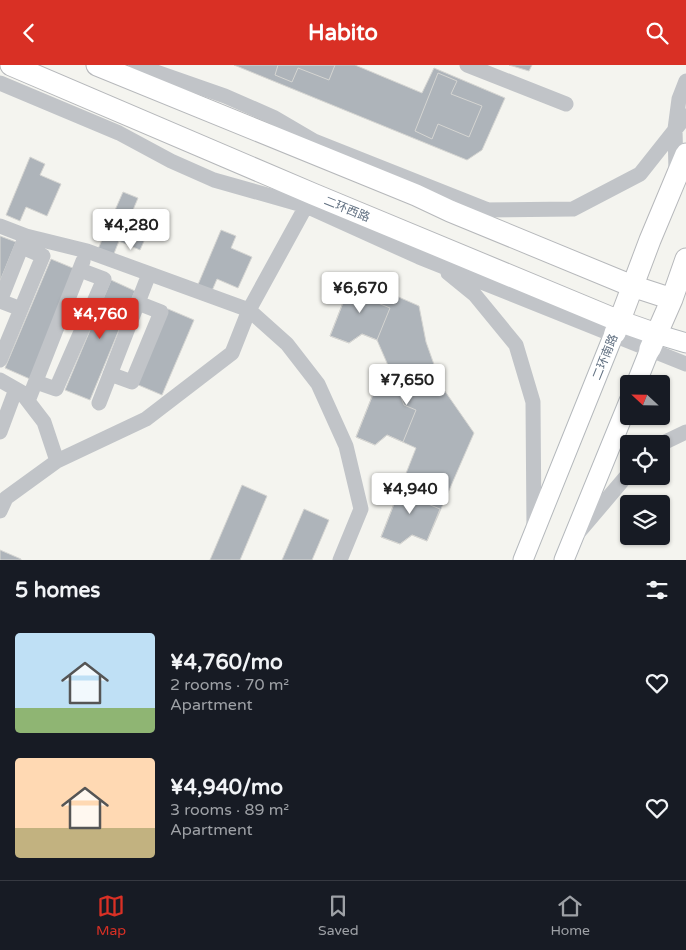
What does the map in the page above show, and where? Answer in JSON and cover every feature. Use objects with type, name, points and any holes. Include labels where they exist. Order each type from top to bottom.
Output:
[{"type":"highway","name":"二环西路","points":[[11,65],[310,200],[653,342]]},
{"type":"highway","points":[[97,65],[416,195],[450,211],[632,286],[680,297]]},
{"type":"highway","name":"二环南路","points":[[617,328],[632,286],[686,154]]},
{"type":"highway","points":[[653,342],[680,297],[686,259]]},
{"type":"main road","name":"二环南路","points":[[523,560],[617,328]]},
{"type":"main road","name":"二环西路","points":[[653,342],[686,343]]},
{"type":"main road","points":[[640,375],[653,342]]},
{"type":"main road","points":[[564,560],[620,423]]},
{"type":"street","points":[[136,65],[225,96],[273,117],[314,141],[488,210]]},
{"type":"street","points":[[467,65],[566,104]]},
{"type":"street","points":[[676,179],[675,129],[678,99],[686,81]]},
{"type":"street","points":[[0,83],[118,133],[171,161],[214,180],[310,200],[438,264],[617,328]]},
{"type":"street","points":[[450,211],[574,209],[640,174],[686,116]]},
{"type":"street","points":[[0,511],[6,498],[57,461],[146,419],[232,353],[249,310],[310,200]]},
{"type":"street","points":[[0,226],[24,241],[43,257],[0,360]]},
{"type":"street","points":[[24,241],[87,251],[249,310],[287,344],[318,384],[346,447],[361,509],[340,560]]},
{"type":"street","points":[[22,309],[0,301],[24,241]]},
{"type":"street","points":[[28,401],[87,251]]},
{"type":"street","points":[[438,264],[474,295],[516,345],[533,402],[534,531]]},
{"type":"street","points":[[36,382],[56,389],[104,279],[80,269]]},
{"type":"street","points":[[99,403],[149,274]]},
{"type":"street","points":[[110,375],[132,382],[161,311],[138,303]]},
{"type":"street","points":[[59,326],[80,334]]},
{"type":"street","points":[[653,342],[686,364]]},
{"type":"street","points":[[0,381],[21,392],[44,422],[57,461]]},
{"type":"street","points":[[0,432],[16,389]]},
{"type":"street","points":[[670,440],[686,432]]},
{"type":"street","points":[[572,541],[620,484]]},
{"type":"building","points":[[234,65],[355,65],[422,93],[434,68],[505,98],[482,150],[467,160]]},
{"type":"building","points":[[278,65],[335,65],[329,80],[298,68],[292,82],[275,75]]},
{"type":"building","points":[[509,65],[532,65],[529,71]]},
{"type":"building","points":[[438,73],[457,81],[451,94],[482,106],[469,137],[438,124],[432,139],[415,131]]},
{"type":"building","points":[[30,157],[45,164],[40,175],[61,184],[47,216],[26,207],[20,221],[6,215]]},
{"type":"building","points":[[123,192],[138,198],[133,210],[154,219],[140,250],[119,241],[113,256],[98,249]]},
{"type":"building","points":[[221,230],[236,236],[231,248],[252,257],[238,288],[217,279],[211,293],[197,287]]},
{"type":"building","points":[[0,236],[16,242],[0,281]]},
{"type":"building","points":[[51,259],[75,269],[30,379],[5,368]]},
{"type":"building","points":[[353,277],[371,284],[378,303],[390,308],[377,340],[362,334],[349,343],[330,336]]},
{"type":"building","points":[[353,277],[419,306],[426,342],[442,387],[474,433],[427,541],[412,535],[400,544],[381,537],[416,448],[387,435],[375,445],[356,437],[379,379],[397,386],[377,340],[362,334],[349,343],[330,336]]},
{"type":"building","points":[[111,280],[135,291],[90,400],[65,390]]},
{"type":"building","points":[[168,309],[194,320],[162,395],[136,384]]},
{"type":"building","points":[[379,379],[397,386],[404,405],[416,410],[403,442],[387,435],[375,445],[356,437]]},
{"type":"building","points":[[404,478],[422,485],[428,504],[440,509],[427,541],[412,535],[400,544],[381,537]]},
{"type":"building","points":[[242,485],[267,496],[240,560],[210,560]]},
{"type":"building","points":[[304,509],[329,520],[312,560],[282,560]]},
{"type":"building","points":[[0,550],[21,559],[21,560],[0,560]]}]
